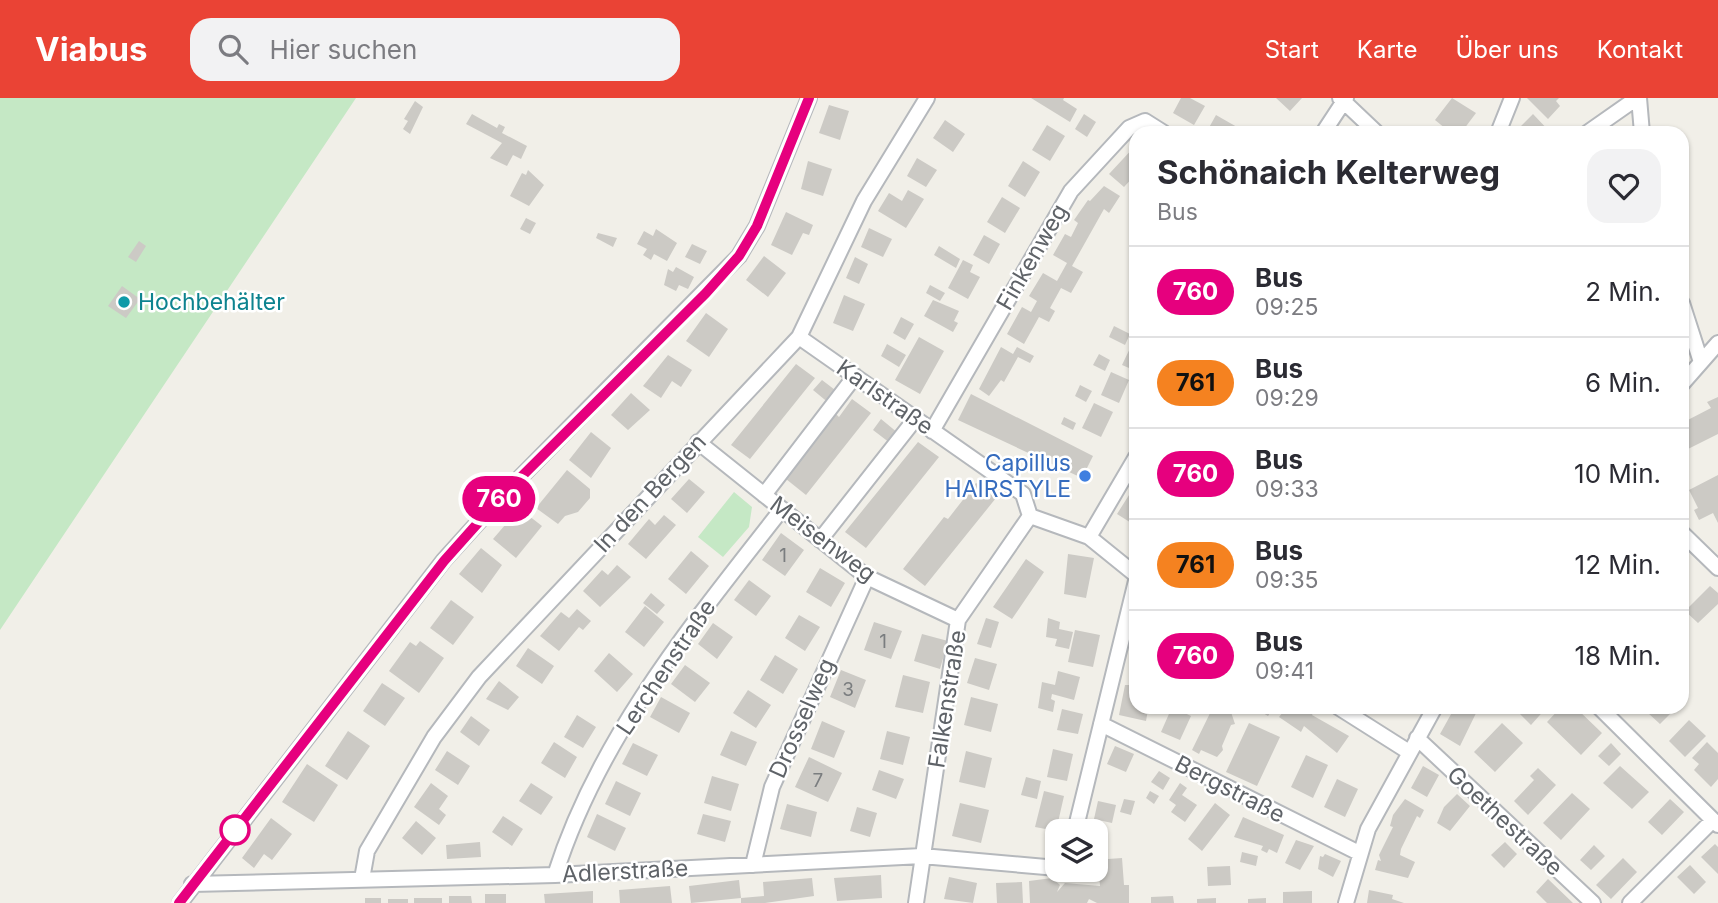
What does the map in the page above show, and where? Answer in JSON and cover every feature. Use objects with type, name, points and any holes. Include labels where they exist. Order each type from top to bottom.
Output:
[{"type":"street","points":[[180,903],[192,884],[444,561],[502,496],[706,293],[739,256],[757,226],[809,98]]},
{"type":"street","name":"In den Bergen","points":[[362,879],[367,852],[435,737],[479,677],[799,337],[864,201],[927,98]]},
{"type":"street","points":[[1501,126],[1512,98]]},
{"type":"street","points":[[1597,126],[1638,98],[1641,126]]},
{"type":"street","points":[[1327,126],[1343,99],[1370,126]]},
{"type":"street","name":"Finkenweg","points":[[1134,126],[1145,121],[1153,126]]},
{"type":"street","name":"Finkenweg","points":[[932,430],[1071,191],[1129,128]]},
{"type":"street","points":[[1689,325],[1701,362]]},
{"type":"street","name":"Karlstraße","points":[[799,337],[1023,494],[1030,516]]},
{"type":"street","points":[[1689,376],[1718,343]]},
{"type":"street","points":[[764,495],[855,376]]},
{"type":"street","points":[[820,540],[916,418]]},
{"type":"street","name":"Meisenweg","points":[[698,442],[867,577],[958,620]]},
{"type":"street","points":[[1089,537],[1129,469]]},
{"type":"street","name":"Lerchenstraße","points":[[555,875],[568,831],[615,740],[653,678],[782,509]]},
{"type":"street","points":[[1030,516],[1089,537],[1129,569]]},
{"type":"street","name":"Falkenstraße","points":[[916,903],[958,620],[1030,516]]},
{"type":"street","points":[[1689,540],[1718,568]]},
{"type":"street","name":"Drosselweg","points":[[753,865],[772,787],[867,577]]},
{"type":"street","points":[[1078,819],[1129,610]]},
{"type":"street","points":[[1349,714],[1409,752]]},
{"type":"street","points":[[1346,903],[1359,853],[1431,714]]},
{"type":"street","points":[[1607,714],[1715,823],[1630,903]]},
{"type":"street","name":"Bergstraße","points":[[1101,724],[1359,853]]},
{"type":"street","name":"Goethestraße","points":[[1417,738],[1593,903]]},
{"type":"street","name":"Adlerstraße","points":[[192,884],[555,875],[922,856],[1045,867]]},
{"type":"green space","points":[[0,98],[356,98],[0,630]]},
{"type":"green space","points":[[734,492],[752,507],[749,527],[723,557],[698,537]]},
{"type":"building","points":[[1031,98],[1064,98],[1063,100],[1077,109],[1070,122]]},
{"type":"building","points":[[1181,98],[1190,98],[1205,106],[1194,125],[1173,113]]},
{"type":"building","points":[[1276,98],[1302,98],[1290,111]]},
{"type":"building","points":[[1452,98],[1476,113],[1466,126],[1442,126],[1435,120]]},
{"type":"building","points":[[1527,98],[1559,98],[1556,101],[1560,106],[1548,119]]},
{"type":"building","points":[[415,101],[423,107],[410,134],[403,129],[408,121],[404,119]]},
{"type":"building","points":[[829,105],[849,111],[840,140],[819,133]]},
{"type":"building","points":[[472,114],[497,128],[499,124],[505,127],[502,133],[527,146],[521,159],[513,155],[507,166],[490,158],[502,143],[466,124]]},
{"type":"building","points":[[1084,114],[1096,122],[1087,137],[1075,129]]},
{"type":"building","points":[[1533,114],[1544,126],[1521,126]]},
{"type":"building","points":[[1216,115],[1235,126],[1210,126]]},
{"type":"building","points":[[945,120],[965,134],[953,152],[933,138]]},
{"type":"building","points":[[1047,125],[1065,136],[1050,161],[1032,150]]},
{"type":"building","points":[[1129,153],[1129,182],[1124,187],[1109,174]]},
{"type":"building","points":[[917,158],[937,170],[926,187],[907,176]]},
{"type":"building","points":[[808,161],[832,169],[823,196],[801,189]]},
{"type":"building","points":[[1023,161],[1040,172],[1025,197],[1008,186]]},
{"type":"building","points":[[528,170],[544,185],[529,206],[510,196],[522,173],[526,175]]},
{"type":"building","points":[[1104,186],[1120,196],[1109,213],[1104,209],[1072,266],[1083,272],[1071,293],[1061,288],[1050,308],[1055,311],[1049,322],[1039,317],[1024,344],[1007,334],[1022,307],[1031,312],[1037,301],[1029,296],[1043,273],[1057,281],[1067,263],[1053,255],[1065,234],[1071,237],[1078,223],[1074,220],[1088,200]]},
{"type":"building","points":[[908,190],[924,199],[906,228],[878,211],[889,193],[902,201]]},
{"type":"building","points":[[1002,197],[1020,208],[1005,233],[987,222]]},
{"type":"building","points":[[786,212],[813,225],[809,235],[803,233],[792,255],[771,245]]},
{"type":"building","points":[[526,218],[536,223],[530,234],[520,229]]},
{"type":"building","points":[[869,228],[892,239],[883,257],[861,247]]},
{"type":"building","points":[[656,229],[677,243],[667,261],[654,254],[651,260],[643,255],[647,249],[637,244],[644,231],[653,236]]},
{"type":"building","points":[[598,233],[617,238],[613,247],[596,238]]},
{"type":"building","points":[[984,235],[1000,244],[989,264],[973,255]]},
{"type":"building","points":[[139,241],[146,246],[136,262],[128,257]]},
{"type":"building","points":[[692,244],[707,251],[700,264],[685,257]]},
{"type":"building","points":[[939,246],[960,259],[956,268],[934,255]]},
{"type":"building","points":[[764,256],[786,273],[768,297],[746,280]]},
{"type":"building","points":[[855,257],[868,264],[859,284],[846,278]]},
{"type":"building","points":[[963,260],[973,265],[970,272],[980,277],[968,299],[948,288]]},
{"type":"building","points":[[676,267],[694,277],[688,289],[679,285],[676,291],[664,285],[668,269],[673,272]]},
{"type":"building","points":[[930,285],[945,293],[940,301],[926,293]]},
{"type":"building","name":"Hochbehälter","points":[[122,286],[140,299],[126,318],[108,306]]},
{"type":"building","points":[[844,295],[865,304],[853,331],[833,323]]},
{"type":"building","points":[[933,300],[959,311],[954,321],[958,323],[953,332],[924,316]]},
{"type":"building","points":[[706,313],[728,329],[709,357],[686,341]]},
{"type":"building","points":[[901,317],[914,324],[905,340],[893,333]]},
{"type":"building","points":[[1114,326],[1129,334],[1125,345],[1109,337]]},
{"type":"building","points":[[919,337],[944,351],[920,394],[895,380]]},
{"type":"building","points":[[887,344],[906,355],[899,367],[881,356]]},
{"type":"building","points":[[1001,347],[1013,354],[1017,347],[1034,356],[1030,363],[1018,357],[1004,382],[1001,380],[989,396],[979,389]]},
{"type":"building","points":[[1129,350],[1129,368],[1122,365]]},
{"type":"building","points":[[1099,354],[1110,360],[1105,371],[1093,365]]},
{"type":"building","points":[[668,355],[692,370],[681,387],[672,381],[661,398],[643,386]]},
{"type":"building","points":[[796,364],[815,378],[750,459],[731,445]]},
{"type":"building","points":[[1111,372],[1129,380],[1119,403],[1101,395]]},
{"type":"building","points":[[822,380],[839,393],[830,404],[813,390]]},
{"type":"building","points":[[1080,385],[1092,391],[1086,402],[1075,396]]},
{"type":"building","points":[[631,393],[650,410],[628,430],[611,415]]},
{"type":"building","points":[[971,394],[1093,456],[1082,478],[958,420]]},
{"type":"building","points":[[1718,397],[1718,434],[1689,448],[1689,419],[1711,408],[1707,402]]},
{"type":"building","points":[[852,399],[871,413],[806,495],[786,479],[836,414],[839,417]]},
{"type":"building","points":[[1094,403],[1113,412],[1101,437],[1082,428]]},
{"type":"building","points":[[1064,417],[1076,423],[1073,430],[1061,424]]},
{"type":"building","points":[[881,419],[898,433],[890,443],[873,430]]},
{"type":"building","points":[[591,432],[611,448],[591,478],[569,460]]},
{"type":"building","points":[[918,442],[939,457],[866,548],[845,532]]},
{"type":"building","points":[[567,470],[590,489],[590,498],[578,512],[565,516],[558,524],[536,508]]},
{"type":"building","points":[[1718,475],[1718,523],[1713,513],[1699,520],[1694,510],[1698,508],[1689,490]]},
{"type":"building","points":[[689,479],[705,492],[687,513],[671,499]]},
{"type":"building","points":[[976,483],[996,498],[925,586],[903,569],[944,517],[948,519]]},
{"type":"building","points":[[1129,495],[1129,522],[1117,514]]},
{"type":"building","points":[[515,505],[542,526],[516,558],[493,539],[512,517],[508,514]]},
{"type":"building","points":[[664,515],[676,525],[646,559],[628,544],[649,519],[655,525]]},
{"type":"building","points":[[781,533],[804,550],[785,576],[762,560]]},
{"type":"building","points":[[481,548],[502,565],[482,593],[459,574]]},
{"type":"building","points":[[691,551],[709,566],[686,594],[668,579]]},
{"type":"building","points":[[1068,554],[1094,558],[1086,598],[1064,594]]},
{"type":"building","points":[[1026,559],[1044,572],[1012,619],[993,607]]},
{"type":"building","points":[[617,565],[631,577],[600,607],[583,591],[602,570],[608,575]]},
{"type":"building","points":[[820,568],[845,583],[831,607],[806,592]]},
{"type":"building","points":[[749,580],[771,596],[756,616],[734,600]]},
{"type":"building","points":[[1710,586],[1718,593],[1718,604],[1698,623],[1689,615],[1689,607]]},
{"type":"building","points":[[651,593],[665,605],[657,614],[643,603]]},
{"type":"building","points":[[451,600],[474,617],[453,645],[430,628]]},
{"type":"building","points":[[645,606],[664,622],[644,647],[625,632]]},
{"type":"building","points":[[577,609],[591,621],[583,630],[579,627],[559,651],[540,636],[561,612],[569,618]]},
{"type":"building","points":[[799,615],[820,627],[805,651],[785,638]]},
{"type":"building","points":[[986,618],[999,622],[991,648],[977,644]]},
{"type":"building","points":[[1048,618],[1060,622],[1059,629],[1073,632],[1069,649],[1055,646],[1057,639],[1046,637]]},
{"type":"building","points":[[874,622],[902,631],[891,659],[864,650]]},
{"type":"building","points":[[713,623],[733,637],[717,659],[698,644]]},
{"type":"building","points":[[1075,630],[1100,635],[1093,667],[1068,662]]},
{"type":"building","points":[[922,634],[948,641],[940,669],[914,661]]},
{"type":"building","points":[[420,641],[444,658],[419,693],[389,671],[410,642],[416,646]]},
{"type":"building","points":[[528,648],[554,666],[542,684],[516,666]]},
{"type":"building","points":[[609,653],[633,674],[617,692],[594,671]]},
{"type":"building","points":[[775,655],[798,669],[783,694],[760,680]]},
{"type":"building","points":[[975,658],[997,664],[989,690],[967,683]]},
{"type":"building","points":[[685,665],[710,683],[695,702],[671,684]]},
{"type":"building","points":[[841,670],[866,680],[855,708],[830,697]]},
{"type":"building","points":[[1058,671],[1080,677],[1074,700],[1052,694],[1051,699],[1055,701],[1053,712],[1038,708],[1042,682],[1055,685]]},
{"type":"building","points":[[903,675],[930,682],[923,713],[895,707]]},
{"type":"building","points":[[499,681],[519,697],[508,710],[486,699]]},
{"type":"building","points":[[382,683],[405,698],[385,726],[363,711]]},
{"type":"building","points":[[1125,685],[1129,685],[1129,714],[1147,714],[1146,721],[1119,715]]},
{"type":"building","points":[[748,690],[771,705],[756,728],[733,713]]},
{"type":"building","points":[[661,697],[690,713],[679,733],[650,717]]},
{"type":"building","points":[[971,697],[998,704],[991,732],[964,725]]},
{"type":"building","points":[[1062,709],[1083,714],[1078,734],[1057,730]]},
{"type":"building","points":[[1169,714],[1191,716],[1180,740],[1161,732]]},
{"type":"building","points":[[1210,714],[1232,714],[1235,724],[1231,725],[1222,746],[1223,750],[1217,757],[1201,750],[1199,754],[1192,750]]},
{"type":"building","points":[[1281,714],[1312,714],[1349,736],[1337,753],[1304,726],[1301,732],[1279,717]]},
{"type":"building","points":[[1451,714],[1476,714],[1460,746],[1440,734]]},
{"type":"building","points":[[1520,714],[1541,714],[1531,725]]},
{"type":"building","points":[[1554,714],[1582,714],[1602,733],[1581,755],[1547,722]]},
{"type":"building","points":[[1649,714],[1670,714],[1660,724]]},
{"type":"building","points":[[577,715],[596,727],[583,748],[564,737]]},
{"type":"building","points":[[471,716],[490,730],[479,746],[460,732]]},
{"type":"building","points":[[1689,720],[1706,736],[1685,757],[1669,741]]},
{"type":"building","points":[[822,721],[845,731],[834,758],[811,749]]},
{"type":"building","points":[[1249,723],[1280,737],[1257,786],[1226,772]]},
{"type":"building","points":[[1502,723],[1523,743],[1495,772],[1474,752]]},
{"type":"building","points":[[348,731],[370,746],[347,780],[325,766]]},
{"type":"building","points":[[731,731],[757,742],[746,766],[720,755]]},
{"type":"building","points":[[887,731],[910,737],[903,765],[880,759]]},
{"type":"building","points":[[554,742],[577,757],[565,778],[541,763]]},
{"type":"building","points":[[1707,742],[1718,753],[1718,779],[1711,787],[1694,770],[1699,764],[1692,758]]},
{"type":"building","points":[[633,743],[658,755],[647,776],[622,764]]},
{"type":"building","points":[[1611,743],[1621,754],[1609,766],[1598,756]]},
{"type":"building","points":[[1115,746],[1134,754],[1126,772],[1107,764]]},
{"type":"building","points":[[1053,749],[1073,754],[1067,781],[1047,777]]},
{"type":"building","points":[[447,751],[470,766],[458,785],[435,770]]},
{"type":"building","points":[[966,751],[992,758],[985,788],[959,782]]},
{"type":"building","points":[[1306,755],[1328,765],[1313,798],[1291,787]]},
{"type":"building","points":[[809,757],[842,773],[828,802],[795,787]]},
{"type":"building","points":[[307,764],[338,785],[314,822],[282,802]]},
{"type":"building","points":[[1423,766],[1439,775],[1427,797],[1411,788]]},
{"type":"building","points":[[1620,766],[1649,792],[1632,809],[1603,783]]},
{"type":"building","points":[[1538,768],[1556,785],[1528,815],[1514,801],[1534,780],[1530,776]]},
{"type":"building","points":[[879,770],[904,779],[896,799],[872,790]]},
{"type":"building","points":[[1159,771],[1170,778],[1163,790],[1151,782]]},
{"type":"building","points":[[712,776],[739,784],[731,811],[704,803]]},
{"type":"building","points":[[1026,777],[1041,781],[1037,799],[1021,795]]},
{"type":"building","points":[[1337,779],[1358,789],[1345,817],[1324,807]]},
{"type":"building","points":[[616,781],[641,793],[630,816],[605,804]]},
{"type":"building","points":[[431,783],[448,796],[439,809],[446,815],[439,825],[414,807]]},
{"type":"building","points":[[531,783],[553,797],[541,815],[519,801]]},
{"type":"building","points":[[1180,783],[1187,788],[1182,795],[1197,805],[1185,822],[1171,812],[1176,805],[1169,800]]},
{"type":"building","points":[[1044,791],[1064,796],[1059,819],[1045,819],[1045,829],[1035,827]]},
{"type":"building","points":[[1150,791],[1159,796],[1154,804],[1146,798]]},
{"type":"building","points":[[1572,793],[1590,809],[1561,840],[1543,823]]},
{"type":"building","points":[[1457,794],[1470,806],[1450,831],[1437,823],[1444,807]]},
{"type":"building","points":[[1124,799],[1135,801],[1131,815],[1120,812]]},
{"type":"building","points":[[1405,799],[1424,810],[1420,818],[1417,816],[1401,849],[1400,855],[1415,862],[1408,878],[1375,870],[1378,860],[1381,861],[1379,855],[1393,827],[1390,826],[1393,815]]},
{"type":"building","points":[[1670,799],[1684,812],[1662,835],[1648,822]]},
{"type":"building","points":[[1098,801],[1116,805],[1112,823],[1108,822],[1108,819],[1094,819]]},
{"type":"building","points":[[960,803],[989,810],[981,843],[952,836]]},
{"type":"building","points":[[1215,803],[1230,815],[1202,851],[1188,839]]},
{"type":"building","points":[[787,804],[817,812],[811,837],[780,829]]},
{"type":"building","points":[[857,807],[877,813],[870,837],[850,831]]},
{"type":"building","points":[[597,814],[626,828],[615,851],[587,837]]},
{"type":"building","points":[[703,814],[731,821],[725,842],[697,834]]},
{"type":"building","points":[[503,816],[523,829],[512,846],[492,832]]},
{"type":"building","points":[[1243,817],[1284,835],[1277,853],[1269,849],[1267,853],[1261,850],[1263,846],[1234,837]]},
{"type":"building","points":[[271,818],[292,834],[272,860],[264,854],[254,868],[242,858]]},
{"type":"building","points":[[416,821],[436,838],[422,855],[402,838]]},
{"type":"building","points":[[1296,840],[1314,846],[1300,870],[1285,863]]},
{"type":"building","points":[[480,842],[481,857],[447,859],[446,845]]},
{"type":"building","points":[[1505,842],[1517,854],[1504,868],[1491,855]]},
{"type":"building","points":[[1715,844],[1718,847],[1718,874],[1701,857]]},
{"type":"building","points":[[1594,845],[1605,856],[1591,870],[1580,860]]},
{"type":"building","points":[[1242,852],[1258,856],[1256,866],[1240,862]]},
{"type":"building","points":[[1325,854],[1341,861],[1333,877],[1318,869],[1320,856]]},
{"type":"building","points":[[1122,858],[1124,885],[1129,885],[1129,903],[1097,903],[1089,899],[1087,903],[1030,903],[1029,881],[1045,879],[1045,882],[1057,882],[1060,885],[1057,892],[1065,883],[1100,886],[1100,882],[1108,882],[1108,859]]},
{"type":"building","points":[[1623,858],[1637,872],[1611,899],[1596,885]]},
{"type":"building","points":[[1690,865],[1706,882],[1694,894],[1677,877]]},
{"type":"building","points":[[1230,866],[1231,885],[1208,886],[1207,867]]},
{"type":"building","points":[[881,875],[882,898],[837,901],[834,878]]},
{"type":"building","points":[[949,877],[977,883],[973,903],[944,899]]},
{"type":"building","points":[[812,878],[814,896],[765,903],[741,903],[741,898],[764,896],[763,882]]},
{"type":"building","points":[[1548,879],[1573,903],[1547,903],[1536,892]]},
{"type":"building","points":[[739,880],[741,898],[691,903],[689,886]]},
{"type":"building","points":[[1022,882],[1023,903],[997,903],[996,883]]},
{"type":"building","points":[[670,886],[672,903],[620,903],[619,890]]},
{"type":"building","points":[[1369,890],[1393,895],[1392,899],[1404,903],[1367,903]]},
{"type":"building","points":[[593,891],[593,903],[545,903],[544,894]]},
{"type":"building","points":[[1312,891],[1312,903],[1283,903],[1283,892]]},
{"type":"building","points":[[485,894],[506,894],[506,903],[485,903]]},
{"type":"building","points":[[449,896],[471,896],[472,903],[449,903]]},
{"type":"building","points":[[1173,896],[1174,903],[1151,903],[1151,897]]},
{"type":"building","points":[[365,898],[381,898],[381,903],[365,903]]},
{"type":"building","points":[[414,898],[442,898],[442,903],[414,903]]},
{"type":"building","points":[[1216,898],[1216,903],[1197,903],[1197,899]]},
{"type":"building","points":[[1266,898],[1266,903],[1248,903],[1248,899]]},
{"type":"building","points":[[388,899],[408,899],[408,903],[388,903]]},
{"type":"bus line","name":"760","points":[[179,903],[444,561],[502,496],[706,293],[739,256],[757,226],[809,98]]},
{"type":"place","name":"Hochbehälter","points":[[124,302]]},
{"type":"place","name":"Capillus HAIRSTYLE","points":[[1085,476]]}]
